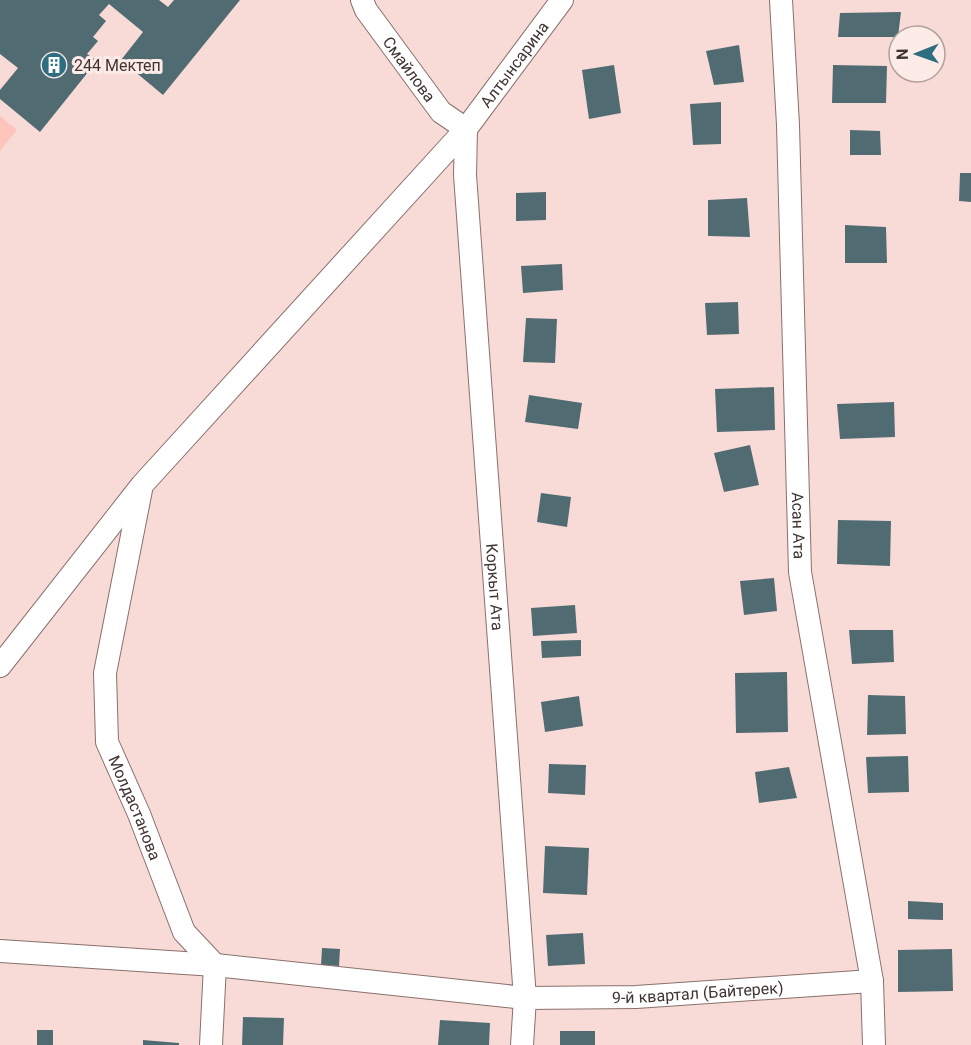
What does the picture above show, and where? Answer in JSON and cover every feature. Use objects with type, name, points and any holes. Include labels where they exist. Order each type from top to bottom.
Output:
[{"type":"street","name":"Смайлова","points":[[362,0],[366,10],[441,112],[466,129]]},
{"type":"street","name":"Алтынсарина","points":[[0,666],[142,485],[466,129],[562,0]]},
{"type":"street","name":"Асан Ата","points":[[781,0],[788,125],[800,572],[872,981],[874,1045]]},
{"type":"street","name":"Коркыт Ата","points":[[466,129],[465,175],[525,998],[522,1045]]},
{"type":"street","name":"Молдастанова","points":[[142,485],[105,673],[107,742],[139,814],[184,932],[215,965]]},
{"type":"street","name":"9-й квартал (Байтерек)","points":[[0,951],[215,965],[525,998],[636,997],[872,981]]},
{"type":"street","points":[[211,1045],[215,965]]},
{"type":"shaded area","points":[[0,116],[17,130],[0,151]]},
{"type":"building","name":"244 Мектеп","points":[[0,0],[159,0],[168,7],[174,0],[240,0],[163,95],[121,60],[143,32],[109,4],[99,15],[106,21],[93,37],[98,41],[87,54],[97,61],[40,132],[0,99],[0,90],[18,68],[0,54]]},
{"type":"building","points":[[901,12],[900,24],[887,24],[887,37],[838,37],[840,13]]},
{"type":"building","points":[[739,45],[744,82],[714,85],[706,51]]},
{"type":"building","points":[[614,65],[621,113],[589,119],[582,70]]},
{"type":"building","points":[[833,65],[887,66],[886,103],[832,103]]},
{"type":"building","points":[[721,102],[721,144],[693,145],[690,104]]},
{"type":"building","points":[[850,130],[880,131],[881,155],[850,155]]},
{"type":"building","points":[[960,173],[971,173],[971,202],[959,201]]},
{"type":"building","points":[[546,192],[546,220],[516,221],[516,193]]},
{"type":"building","points":[[747,198],[750,237],[708,236],[708,200]]},
{"type":"building","points":[[845,225],[886,227],[887,263],[845,263]]},
{"type":"building","points":[[562,264],[563,290],[523,293],[521,266]]},
{"type":"building","points":[[738,302],[739,334],[707,335],[705,303]]},
{"type":"building","points":[[526,318],[557,319],[555,363],[523,362]]},
{"type":"building","points":[[774,387],[775,430],[717,432],[715,389]]},
{"type":"building","points":[[529,395],[582,403],[578,429],[525,422]]},
{"type":"building","points":[[894,402],[895,437],[840,439],[837,404]]},
{"type":"building","points":[[750,445],[759,485],[724,492],[714,453]]},
{"type":"building","points":[[541,493],[571,497],[567,527],[537,522]]},
{"type":"building","points":[[838,520],[891,521],[890,566],[837,564]]},
{"type":"building","points":[[774,578],[777,611],[744,615],[740,581]]},
{"type":"building","points":[[575,605],[577,633],[533,636],[531,608]]},
{"type":"building","points":[[849,630],[893,630],[894,662],[852,664]]},
{"type":"building","points":[[581,640],[581,656],[542,658],[541,641]]},
{"type":"building","points":[[787,672],[788,732],[736,733],[735,673]]},
{"type":"building","points":[[868,695],[905,696],[906,734],[867,735]]},
{"type":"building","points":[[579,696],[583,726],[545,732],[541,702]]},
{"type":"building","points":[[908,756],[909,792],[868,793],[866,757]]},
{"type":"building","points":[[549,764],[586,765],[585,795],[548,793]]},
{"type":"building","points":[[789,767],[797,798],[759,803],[755,772]]},
{"type":"building","points":[[545,846],[589,848],[587,895],[543,893]]},
{"type":"building","points":[[908,901],[943,903],[943,920],[908,919]]},
{"type":"building","points":[[583,933],[585,964],[548,966],[546,935]]},
{"type":"building","points":[[322,948],[340,949],[339,966],[321,965]]},
{"type":"building","points":[[952,949],[953,991],[898,992],[898,950]]},
{"type":"building","points":[[243,1017],[284,1018],[283,1045],[242,1045]]},
{"type":"building","points":[[440,1020],[490,1023],[489,1045],[438,1045]]},
{"type":"building","points":[[37,1030],[53,1030],[53,1045],[37,1045]]},
{"type":"building","points":[[560,1031],[595,1031],[595,1045],[560,1045]]},
{"type":"building","points":[[143,1040],[179,1043],[179,1045],[143,1045]]},
{"type":"place","name":"244 Мектеп","points":[[54,65]]}]
